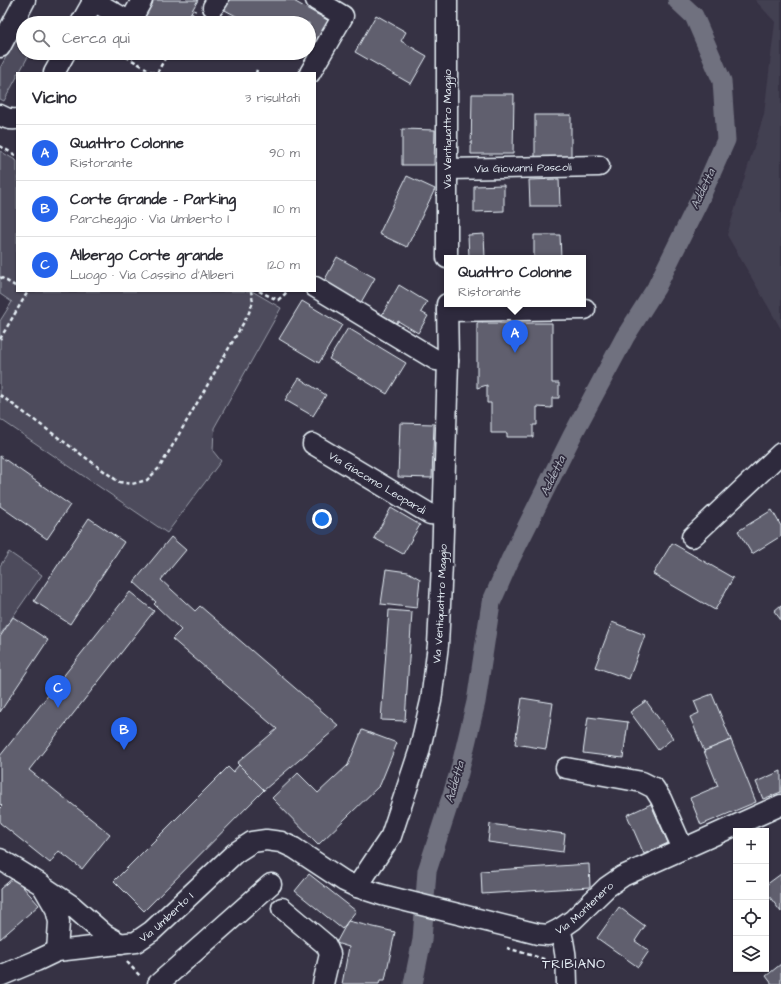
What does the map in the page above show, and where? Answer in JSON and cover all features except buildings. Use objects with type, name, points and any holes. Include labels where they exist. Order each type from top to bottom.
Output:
[{"type":"street","points":[[17,16],[26,0]]},
{"type":"street","points":[[85,16],[93,0],[121,16]]},
{"type":"street","points":[[134,16],[142,0]]},
{"type":"street","points":[[311,72],[343,16],[316,0]]},
{"type":"street","name":"Via Ventiquattro Maggio","points":[[447,0],[448,255]]},
{"type":"street","points":[[0,47],[16,18]]},
{"type":"street","points":[[55,72],[61,60]]},
{"type":"street","points":[[0,115],[6,118],[16,119]]},
{"type":"street","name":"Via Giovanni Pascoli","points":[[448,170],[458,168],[599,166]]},
{"type":"street","points":[[316,288],[436,360],[448,361]]},
{"type":"street","points":[[447,308],[585,310]]},
{"type":"street","name":"Via Ventiquattro Maggio","points":[[358,887],[391,836],[419,752],[431,701],[438,645],[442,564],[448,361],[447,308]]},
{"type":"street","name":"Via Giacomo Leopardi","points":[[313,444],[430,514],[443,514]]},
{"type":"street","points":[[692,537],[781,453]]},
{"type":"street","points":[[566,768],[642,782],[654,788],[661,798],[683,849]]},
{"type":"street","name":"Via Montenero","points":[[358,887],[385,896],[464,916],[538,934],[548,935],[573,920],[607,887],[623,876],[778,806]]},
{"type":"street","name":"Via Umberto I","points":[[57,951],[123,952],[152,931],[235,853],[252,842],[266,840],[280,842],[294,848],[344,881],[358,887]]},
{"type":"street","points":[[0,859],[72,905],[123,952]]},
{"type":"street","points":[[150,982],[271,884]]},
{"type":"street","points":[[0,976],[36,962],[57,951],[59,922],[56,909],[42,886]]},
{"type":"street","points":[[282,908],[326,945],[330,954],[323,984]]},
{"type":"street","points":[[560,929],[564,941],[567,963],[567,984]]},
{"type":"path","points":[[132,60],[152,72]]},
{"type":"path","points":[[158,72],[164,60]]},
{"type":"path","points":[[0,146],[16,155]]},
{"type":"path","points":[[0,277],[16,286]]},
{"type":"path","points":[[0,339],[27,293],[26,292]]},
{"type":"path","points":[[0,395],[119,482],[132,484],[147,480],[160,467],[248,315],[253,302],[251,292]]},
{"type":"path","points":[[261,292],[278,300],[286,292]]},
{"type":"path","points":[[506,948],[549,961]]},
{"type":"path","points":[[123,952],[150,982]]},
{"type":"shaded area","points":[[755,0],[781,0],[781,329],[727,235],[764,114],[775,22]]},
{"type":"shaded area","points":[[16,39],[16,60],[26,60],[20,72],[16,72],[16,79],[4,101],[0,99],[0,68]]},
{"type":"shaded area","points":[[0,151],[16,160],[16,292],[254,292],[281,308],[214,428],[213,451],[221,461],[167,533],[0,419],[0,321],[12,302],[0,294]]},
{"type":"shaded area","points":[[9,552],[42,575],[0,635],[0,566]]},
{"type":"waterway","name":"Addetta","points":[[413,984],[422,940],[427,871],[459,773],[476,702],[491,603],[510,560],[572,436],[625,337],[656,288],[699,201],[726,140],[722,81],[694,16],[677,0]]},
{"type":"place","name":"Quattro Colonne","points":[[515,353]]},
{"type":"place","name":"Albergo Corte grande","points":[[58,708]]},
{"type":"place","name":"Corte Grande - Parking","points":[[124,750]]},
{"type":"district","name":"TRIBIANO","points":[[574,964]]}]
